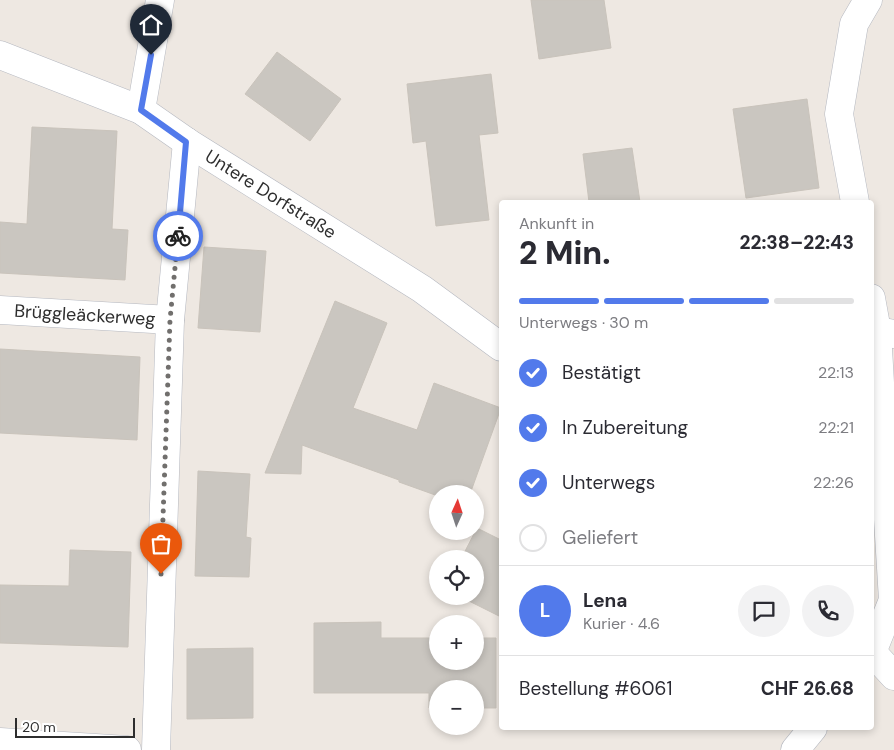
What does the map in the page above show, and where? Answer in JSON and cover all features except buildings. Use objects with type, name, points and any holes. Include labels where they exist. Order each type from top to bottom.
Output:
[{"type":"street","points":[[141,110],[160,0]]},
{"type":"street","points":[[855,200],[840,114],[854,24],[868,0]]},
{"type":"street","name":"Untere Dorfstraße","points":[[0,55],[141,110],[186,142],[422,289],[499,346]]},
{"type":"street","name":"Brüggleäckerweg","points":[[156,750],[170,320],[186,142]]},
{"type":"street","points":[[874,305],[885,332],[893,600],[874,648]]},
{"type":"street","name":"Brüggleäckerweg","points":[[0,310],[170,320]]},
{"type":"street","points":[[874,655],[894,676]]},
{"type":"street","points":[[795,750],[811,730]]},
{"type":"street","points":[[0,742],[127,750]]},
{"type":"way so far","points":[[161,574],[170,320],[178,236]]},
{"type":"route","points":[[151,55],[141,110],[186,142],[178,236]]}]
